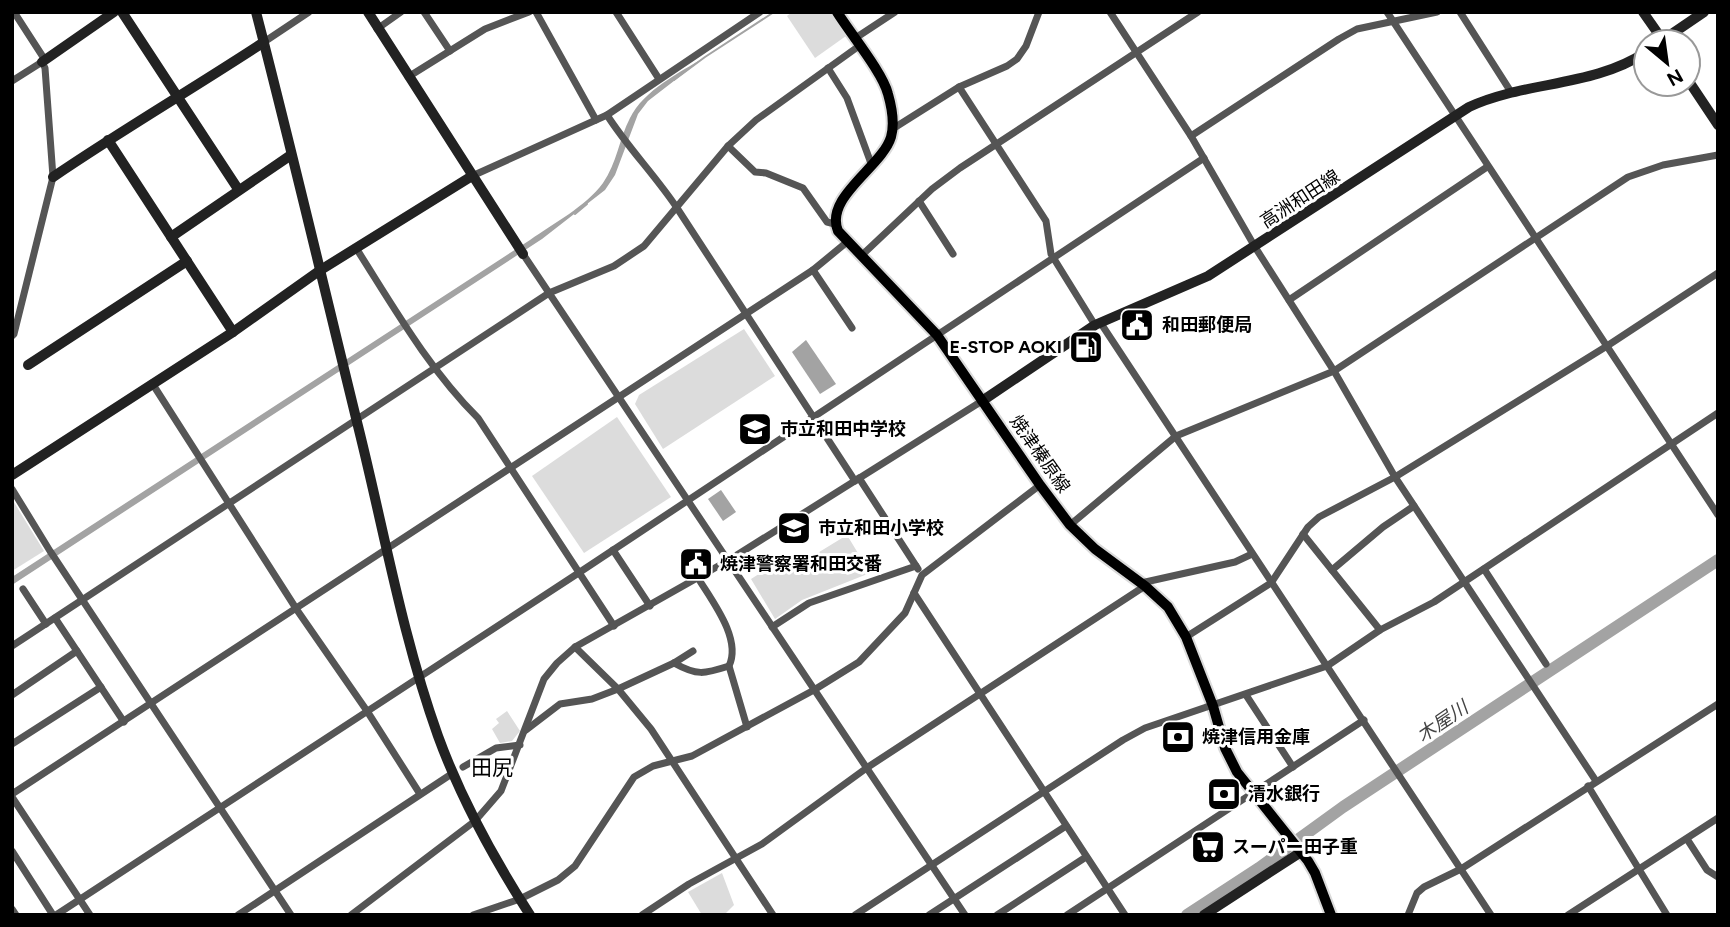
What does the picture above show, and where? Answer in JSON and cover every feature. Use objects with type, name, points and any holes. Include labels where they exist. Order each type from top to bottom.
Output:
[{"type":"main road","points":[[835,224],[836,211],[846,195],[883,153],[894,128],[888,92],[883,80],[836,12]]},
{"type":"main road","name":"焼津榛原線","points":[[835,224],[847,242],[937,335],[1070,525],[1095,550],[1168,607],[1186,638],[1213,706],[1225,748],[1237,772],[1315,873],[1331,915]]},
{"type":"street","points":[[12,336],[15,334],[53,177],[44,61],[14,12]]},
{"type":"street","points":[[12,81],[114,12]]},
{"type":"street","points":[[122,12],[238,189]]},
{"type":"street","points":[[256,12],[387,551],[438,736],[475,821],[530,915]]},
{"type":"street","points":[[53,177],[309,12]]},
{"type":"street","points":[[368,12],[618,399],[729,560],[965,915]]},
{"type":"street","points":[[377,29],[401,12]]},
{"type":"street","points":[[424,12],[450,51]]},
{"type":"street","points":[[408,77],[485,29],[529,12]]},
{"type":"street","points":[[536,12],[596,120]]},
{"type":"street","points":[[616,12],[659,79]]},
{"type":"street","points":[[12,475],[233,332],[319,271],[472,176],[607,115],[761,12]]},
{"type":"street","points":[[13,644],[549,293],[632,257],[728,146],[756,120],[828,68],[895,12]]},
{"type":"street","points":[[894,128],[959,87],[1017,59],[1026,46],[1039,12]]},
{"type":"street","points":[[1110,12],[1191,136],[1395,477],[1596,781]]},
{"type":"street","points":[[861,256],[919,201],[960,168],[1198,12]]},
{"type":"street","points":[[1387,12],[1718,515]]},
{"type":"street","points":[[1191,136],[1357,29],[1437,12]]},
{"type":"street","points":[[1460,12],[1511,92]]},
{"type":"street","points":[[1643,12],[1653,28]]},
{"type":"street","points":[[1681,28],[1704,12]]},
{"type":"street","name":"高洲和田線","points":[[982,401],[1098,323],[1208,276],[1454,117],[1490,98],[1588,76],[1632,60]]},
{"type":"street","points":[[828,68],[847,98],[872,166]]},
{"type":"street","points":[[959,87],[1046,220],[1053,258],[1176,436],[1491,915]]},
{"type":"street","points":[[1700,98],[1718,125]]},
{"type":"street","points":[[607,115],[656,177],[922,575]]},
{"type":"street","points":[[108,140],[233,332]]},
{"type":"street","points":[[728,146],[755,172],[766,173],[803,188],[827,222],[835,224]]},
{"type":"street","points":[[171,237],[291,155]]},
{"type":"street","points":[[1070,525],[1176,436],[1334,371],[1628,177],[1663,165],[1718,155]]},
{"type":"street","points":[[12,851],[54,915],[580,572],[1204,158]]},
{"type":"street","points":[[1289,300],[1487,167]]},
{"type":"street","points":[[919,201],[953,254]]},
{"type":"street","points":[[90,915],[12,795],[813,270],[847,242]]},
{"type":"street","points":[[356,248],[435,368],[478,418],[512,467],[614,626]]},
{"type":"street","points":[[28,365],[187,261]]},
{"type":"street","points":[[813,270],[852,328]]},
{"type":"street","points":[[1186,638],[1272,583],[1303,534],[1319,517],[1395,477],[1607,346],[1718,272]]},
{"type":"street","points":[[152,383],[297,610],[420,794]]},
{"type":"street","points":[[351,915],[475,821],[501,791],[544,679],[556,663],[575,647],[729,560],[982,401]]},
{"type":"street","points":[[855,915],[1123,740],[1144,729],[1327,666],[1380,630],[1434,602],[1485,569],[1718,413]]},
{"type":"street","points":[[473,915],[520,899],[558,880],[575,866],[634,777],[653,766],[692,756],[814,690],[859,662],[905,613],[922,575],[1040,485]]},
{"type":"street","points":[[12,489],[50,551],[291,915]]},
{"type":"street","points":[[1332,570],[1383,527],[1414,506]]},
{"type":"street","points":[[1303,534],[1380,630]]},
{"type":"street","points":[[613,550],[650,606]]},
{"type":"street","points":[[642,915],[689,884],[762,844],[867,767],[1143,585],[1235,562],[1252,554]]},
{"type":"street","points":[[772,626],[809,603],[916,566]]},
{"type":"street","points":[[1485,569],[1546,664]]},
{"type":"street","points":[[698,578],[725,620],[733,656],[729,666],[747,727]]},
{"type":"street","points":[[23,589],[46,624]]},
{"type":"street","points":[[914,593],[1125,915]]},
{"type":"street","points":[[55,618],[124,722]]},
{"type":"street","points":[[575,647],[618,689],[673,761],[773,915]]},
{"type":"street","points":[[525,731],[560,704],[576,703],[618,689],[674,663],[693,651]]},
{"type":"street","points":[[12,695],[77,652]]},
{"type":"street","points":[[674,663],[693,674],[729,666]]},
{"type":"street","points":[[12,744],[101,687]]},
{"type":"street","points":[[1246,695],[1293,767]]},
{"type":"street","points":[[1408,915],[1417,893],[1424,887],[1461,869],[1718,704]]},
{"type":"street","points":[[1067,915],[1364,720]]},
{"type":"street","points":[[463,767],[496,748],[520,745]]},
{"type":"street","points":[[238,915],[453,773]]},
{"type":"street","points":[[1588,786],[1667,915]]},
{"type":"street","points":[[1568,915],[1718,818]]},
{"type":"street","points":[[929,915],[1066,826]]},
{"type":"street","points":[[1687,839],[1707,870],[1718,878]]},
{"type":"street","points":[[1204,915],[1299,850]]},
{"type":"street","points":[[997,915],[1086,857]]},
{"type":"street","points":[[12,909],[16,915]]},
{"type":"shaded area","points":[[792,12],[830,12],[846,36],[815,58],[787,16]]},
{"type":"shaded area","points":[[705,57],[648,101],[638,114],[615,175],[605,190],[542,239],[12,585],[12,577],[578,207],[596,192],[608,175],[626,126],[636,108],[663,83]]},
{"type":"shaded area","points":[[744,329],[775,376],[663,449],[635,404],[639,395]]},
{"type":"shaded area","points":[[806,340],[836,384],[820,394],[792,352]]},
{"type":"shaded area","points":[[617,417],[671,497],[584,553],[532,476]]},
{"type":"shaded area","points":[[721,490],[736,512],[723,521],[708,499]]},
{"type":"shaded area","points":[[12,499],[44,551],[12,571]]},
{"type":"shaded area","points":[[847,535],[870,573],[802,600],[775,619],[751,579],[790,554],[798,565]]},
{"type":"shaded area","points":[[507,711],[520,731],[512,741],[500,743],[492,729],[499,723],[496,719]]},
{"type":"shaded area","points":[[722,873],[734,905],[724,915],[702,915],[688,892]]},
{"type":"waterway","points":[[674,80],[774,12]]},
{"type":"waterway","points":[[575,214],[587,204]]},
{"type":"waterway","name":"木屋川","points":[[1187,915],[1259,868],[1343,807],[1718,560]]},
{"type":"place","name":"和田郵便局","points":[[1137,325]]},
{"type":"place","name":"E-STOP AOKI","points":[[1086,347]]},
{"type":"place","name":"市立和田中学校","points":[[755,429]]},
{"type":"place","name":"市立和田小学校","points":[[794,528]]},
{"type":"place","name":"焼津警察署和田交番","points":[[696,564]]},
{"type":"place","name":"焼津信用金庫","points":[[1178,737]]},
{"type":"place","name":"清水銀行","points":[[1224,794]]},
{"type":"place","name":"スーパー田子重","points":[[1208,847]]},
{"type":"district","name":"田尻","points":[[492,768]]}]
